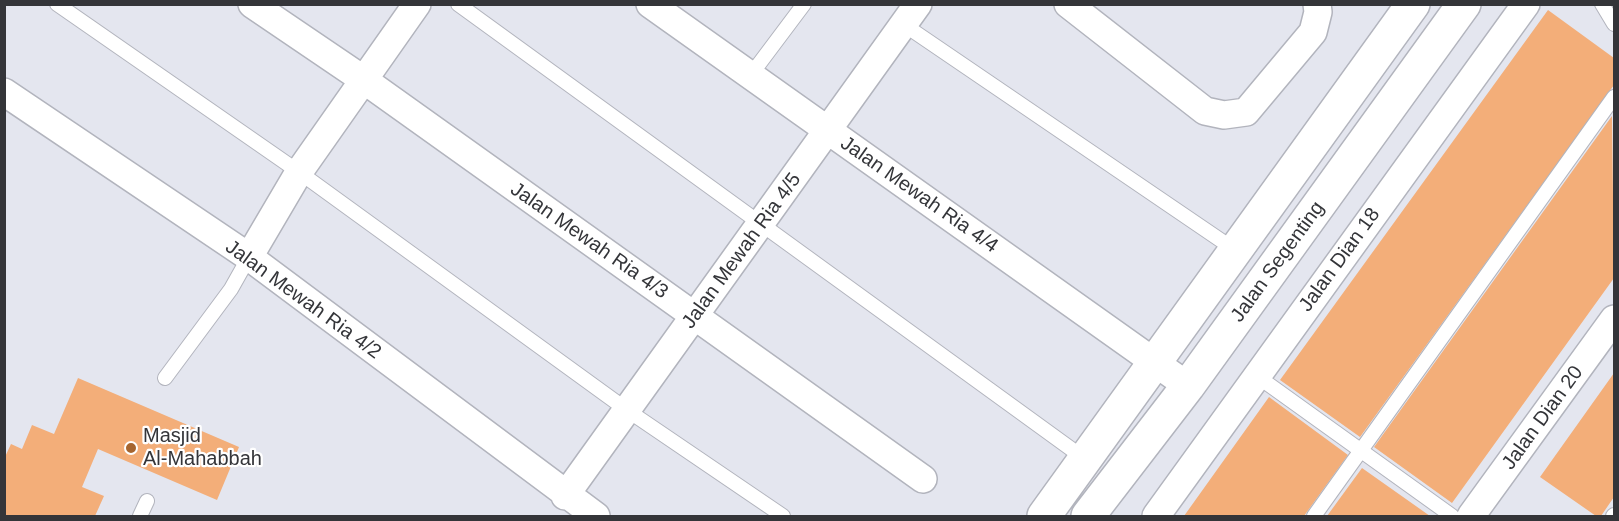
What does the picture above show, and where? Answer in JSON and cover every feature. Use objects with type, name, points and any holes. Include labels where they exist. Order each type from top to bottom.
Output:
[{"type":"street","name":"Jalan Mewah Ria 4/3","points":[[252,4],[364,80],[923,479]]},
{"type":"street","points":[[249,257],[299,172],[417,4]]},
{"type":"street","name":"Jalan Mewah Ria 4/4","points":[[650,4],[1188,386]]},
{"type":"street","points":[[1068,4],[1205,111],[1224,116],[1246,112],[1313,32],[1318,12],[1317,4]]},
{"type":"street","points":[[1044,516],[1413,4]]},
{"type":"street","name":"Jalan Segenting","points":[[1088,516],[1188,386],[1464,4]]},
{"type":"street","name":"Jalan Dian 18","points":[[1156,516],[1526,4]]},
{"type":"street","name":"Jalan Mewah Ria 4/5","points":[[565,496],[762,224],[910,14]]},
{"type":"street","name":"Jalan Mewah Ria 4/2","points":[[4,92],[249,257],[565,496],[596,516]]},
{"type":"street","name":"Jalan Dian 20","points":[[1469,516],[1614,319]]},
{"type":"lane","points":[[57,4],[299,172],[627,410],[783,516]]},
{"type":"lane","points":[[458,4],[1085,459]]},
{"type":"lane","points":[[750,76],[804,4]]},
{"type":"lane","points":[[1602,4],[1614,24]]},
{"type":"lane","points":[[910,14],[1235,250]]},
{"type":"lane","points":[[1314,516],[1614,97]]},
{"type":"lane","points":[[165,378],[231,289],[249,257]]},
{"type":"lane","points":[[1257,376],[1361,451],[1469,516]]},
{"type":"lane","points":[[140,516],[147,501]]},
{"type":"building","points":[[1548,10],[1614,58],[1614,85],[1360,437],[1280,380]]},
{"type":"building","points":[[1612,116],[1614,278],[1452,503],[1374,447]]},
{"type":"building","points":[[1614,373],[1614,497],[1601,516],[1596,516],[1540,477]]},
{"type":"building","name":"Masjid Al-Mahabbah","points":[[78,378],[239,447],[217,500],[98,449],[82,487],[104,496],[95,516],[4,516],[4,459],[11,444],[22,449],[32,425],[54,434]]},
{"type":"building","points":[[1269,397],[1348,455],[1304,516],[1184,516]]},
{"type":"building","points":[[1362,468],[1430,516],[1327,516]]},
{"type":"place","name":"Masjid Al-Mahabbah","points":[[131,448]]}]
